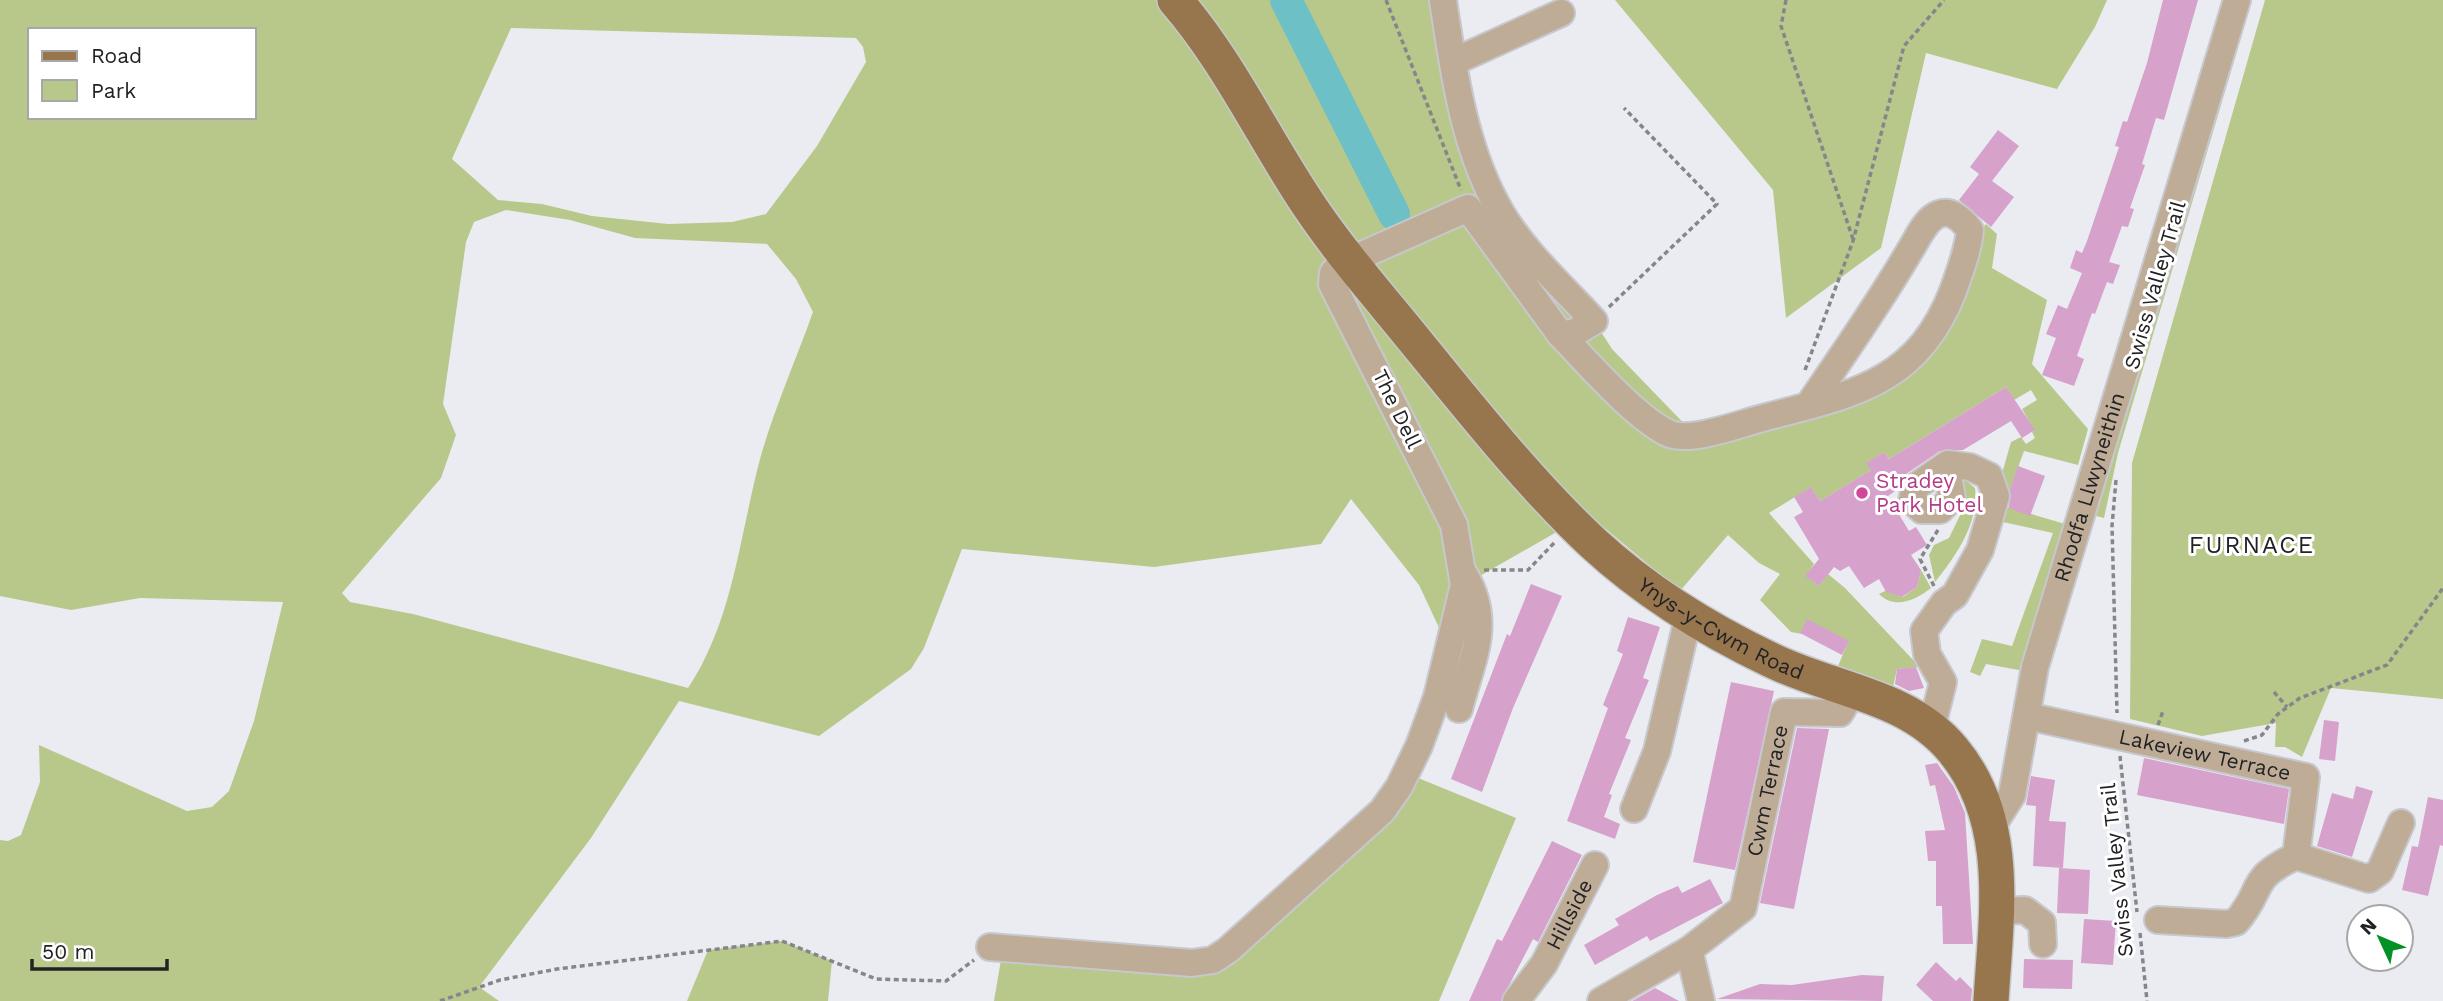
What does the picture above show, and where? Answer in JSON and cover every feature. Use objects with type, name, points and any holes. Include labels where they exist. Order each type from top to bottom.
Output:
[{"type":"main road","name":"Ynys-y-Cwm Road","points":[[1175,0],[1200,30],[1310,207],[1351,262],[1460,396],[1594,544],[1643,583],[1689,614],[1774,662],[1853,690],[1931,726],[1955,752],[1984,802],[1996,854],[1997,911],[1991,1001]]},
{"type":"street","points":[[1443,0],[1468,134],[1491,194],[1527,248],[1594,321],[1574,333],[1560,334]]},
{"type":"street","name":"Rhodfa Llwyneithin","points":[[1991,828],[2012,795],[2035,667],[2236,0]]},
{"type":"street","points":[[1453,62],[1561,13]]},
{"type":"street","points":[[1351,262],[1468,208],[1560,334],[1638,410],[1657,427],[1672,435],[1707,432],[1808,406],[1890,376],[1909,361],[1941,321],[1969,242],[1970,230],[1962,220],[1951,213],[1938,214],[1924,229],[1880,301],[1808,406]]},
{"type":"street","name":"The Dell","points":[[1351,262],[1340,265],[1334,273],[1332,284],[1454,525],[1463,577],[1475,592],[1481,624],[1458,709]]},
{"type":"street","points":[[1931,726],[1943,682],[1927,654],[1924,631],[1944,603],[1955,595],[1980,550],[1996,496],[1989,476],[1969,467],[1948,464],[1936,473]]},
{"type":"street","points":[[990,947],[1192,963],[1213,960],[1228,950],[1382,811],[1399,787],[1437,697],[1463,577]]},
{"type":"street","points":[[1634,809],[1657,751],[1689,614]]},
{"type":"street","name":"Cwm Terrace","points":[[1689,950],[1743,908],[1784,712],[1840,713],[1853,690]]},
{"type":"street","name":"Lakeview Terrace","points":[[2027,716],[2221,758],[2259,761],[2306,777],[2296,856]]},
{"type":"street","points":[[2158,920],[2226,924],[2236,922],[2257,882],[2270,868],[2296,856],[2369,878],[2380,871],[2400,823]]},
{"type":"street","name":"Hillside","points":[[1516,1001],[1544,964],[1595,865]]},
{"type":"street","points":[[1997,911],[2025,910],[2042,923],[2043,944]]},
{"type":"street","points":[[1601,1001],[1689,950],[1701,1001]]},
{"type":"street","name":"Hillside","points":[[1538,1001],[1544,964]]},
{"type":"path","points":[[1386,0],[1468,208]]},
{"type":"path","points":[[1786,0],[1781,26],[1853,241]]},
{"type":"path","points":[[1804,372],[1853,241],[1904,46],[1944,0]]},
{"type":"path","points":[[1594,321],[1717,204],[1624,108]]},
{"type":"path","name":"Swiss Valley Trail","points":[[2117,476],[2112,526],[2118,735],[2147,1001]]},
{"type":"path","points":[[1463,577],[1528,570],[1574,523]]},
{"type":"path","points":[[1938,532],[1920,559],[1944,603]]},
{"type":"path","points":[[2221,758],[2240,743],[2262,735],[2287,707],[2300,698],[2387,665],[2443,588]]},
{"type":"path","points":[[2274,692],[2287,707]]},
{"type":"path","points":[[440,1001],[499,980],[557,969],[782,941],[876,979],[946,981],[990,947]]},
{"type":"green space","points":[[0,0],[1443,0],[1491,194],[1594,321],[1612,349],[1698,438],[1891,377],[1971,243],[1986,224],[1997,234],[1992,268],[2047,300],[2032,364],[2088,429],[2078,465],[2024,451],[2004,506],[2065,524],[2041,600],[2024,671],[1986,664],[1980,676],[1970,672],[1982,639],[2012,646],[2053,533],[1989,519],[2011,442],[2021,437],[2026,444],[2035,438],[2032,432],[2034,430],[2022,409],[2037,400],[2031,390],[2014,400],[2006,387],[1889,459],[1884,452],[1867,463],[1871,470],[1820,501],[1811,487],[1769,513],[1814,564],[1806,576],[1819,586],[1828,574],[1845,588],[1917,664],[1918,667],[1897,669],[1892,692],[1836,671],[1848,642],[1791,632],[1760,600],[1780,574],[1759,563],[1728,535],[1680,591],[1588,514],[1464,585],[1449,649],[1419,585],[1351,499],[1321,544],[1154,567],[962,549],[924,648],[911,669],[819,736],[679,701],[591,838],[479,987],[499,1001],[0,1001],[0,840],[8,841],[21,835],[40,782],[39,745],[187,811],[212,807],[229,791],[254,721],[283,602],[140,598],[71,610],[0,596]],"holes":[[[511,28],[856,38],[863,47],[866,62],[817,146],[766,214],[732,222],[668,224],[592,216],[542,204],[498,200],[452,159]],[[506,210],[570,220],[635,238],[767,244],[796,279],[813,312],[760,459],[725,606],[703,662],[688,688],[413,614],[350,602],[342,593],[441,478],[456,435],[443,404],[466,242],[474,222]]]},
{"type":"green space","points":[[1615,0],[2107,0],[2095,27],[2057,89],[1926,53],[1881,248],[1786,318],[1773,190]]},
{"type":"green space","points":[[2245,0],[2252,0],[2118,453],[2104,518],[2092,515]]},
{"type":"green space","points":[[2265,0],[2443,0],[2443,699],[2331,688],[2302,757],[2285,747],[2275,747],[2276,723],[2202,736],[2130,719],[2132,463]]},
{"type":"green space","points":[[1943,477],[1964,479],[1975,488],[1975,501],[1970,526],[1951,561],[1935,582],[1929,555],[1934,545],[1949,538],[1967,501],[1963,488]]},
{"type":"green space","points":[[1921,570],[1931,588],[1919,596],[1899,602],[1885,599],[1879,594],[1885,591],[1903,597],[1917,587]]},
{"type":"green space","points":[[1406,773],[1516,818],[1439,1001],[994,1001],[1003,948],[1213,960]]},
{"type":"green space","points":[[782,941],[832,961],[828,1001],[687,1001],[708,950]]},
{"type":"building","points":[[2163,0],[2198,0],[2164,120],[2156,118],[2142,164],[2145,165],[2130,208],[2134,209],[2128,227],[2122,226],[2109,262],[2120,265],[2113,284],[2107,282],[2095,314],[2092,313],[2077,356],[2084,359],[2074,386],[2042,375],[2056,338],[2046,334],[2058,305],[2067,309],[2082,273],[2070,268],[2076,250],[2082,253],[2087,241],[2119,147],[2115,146],[2123,121],[2127,122],[2147,63]]},
{"type":"building","points":[[1998,130],[2019,146],[1992,181],[2014,197],[1991,227],[1959,200],[1979,174],[1970,167]]},
{"type":"building","name":"Stradey Park Hotel","points":[[2006,387],[2035,430],[2022,438],[2011,421],[1963,450],[1940,451],[1906,474],[1898,489],[1888,496],[1909,531],[1916,527],[1927,545],[1911,555],[1921,570],[1917,587],[1902,597],[1886,592],[1879,579],[1864,588],[1849,566],[1840,571],[1834,567],[1819,586],[1805,576],[1819,559],[1794,517],[1803,512],[1794,497],[1811,487],[1820,501],[1871,470],[1866,463],[1884,452],[1889,459]]},
{"type":"building","points":[[2018,466],[2045,476],[2030,516],[2009,508],[2010,489]]},
{"type":"building","points":[[1531,584],[1562,596],[1513,708],[1482,792],[1451,779],[1507,634],[1510,636]]},
{"type":"building","points":[[1628,617],[1660,627],[1643,678],[1649,680],[1625,738],[1631,740],[1609,794],[1612,795],[1604,817],[1620,824],[1615,839],[1567,821],[1608,708],[1603,705],[1623,654],[1617,651]]},
{"type":"building","points":[[1807,619],[1849,641],[1842,655],[1800,633]]},
{"type":"building","points":[[1916,667],[1924,688],[1909,691],[1895,684],[1897,669]]},
{"type":"building","points":[[1731,682],[1774,691],[1735,870],[1693,862]]},
{"type":"building","points":[[2324,720],[2339,722],[2335,761],[2319,759]]},
{"type":"building","points":[[1797,728],[1829,729],[1794,909],[1760,903]]},
{"type":"building","points":[[2144,758],[2289,789],[2284,824],[2137,795]]},
{"type":"building","points":[[1937,763],[1954,787],[1965,813],[1973,944],[1943,944],[1942,906],[1936,906],[1936,861],[1928,861],[1925,831],[1945,830],[1935,785],[1930,786],[1925,765]]},
{"type":"building","points":[[2031,776],[2055,780],[2049,821],[2066,822],[2063,868],[2033,866],[2036,806],[2026,805]]},
{"type":"building","points":[[2356,786],[2373,791],[2352,857],[2317,846],[2332,793],[2353,799]]},
{"type":"building","points":[[2428,797],[2443,800],[2443,846],[2440,845],[2428,896],[2402,890],[2412,846],[2418,847]]},
{"type":"building","points":[[1552,841],[1582,855],[1538,942],[1533,939],[1501,1001],[1469,1001],[1497,939],[1502,941]]},
{"type":"building","points":[[2059,868],[2090,870],[2088,914],[2057,913]]},
{"type":"building","points":[[1710,879],[1723,903],[1650,941],[1647,936],[1595,965],[1584,945],[1619,925],[1615,919],[1678,886],[1682,893]]},
{"type":"building","points":[[2084,919],[2116,921],[2113,965],[2081,963]]},
{"type":"building","points":[[2024,959],[2073,960],[2072,989],[2023,988]]},
{"type":"building","points":[[1936,962],[1956,981],[1960,977],[1972,989],[1971,1001],[1933,1001],[1916,985]]},
{"type":"building","points":[[1862,975],[1884,976],[1882,1001],[1717,999],[1760,984],[1792,985]]},
{"type":"building","points":[[1655,988],[1679,1001],[1632,1001]]},
{"type":"waterway","points":[[1286,0],[1394,214]]},
{"type":"place","name":"Stradey Park Hotel","points":[[1862,493]]},
{"type":"district","name":"FURNACE","points":[[2252,545]]}]
